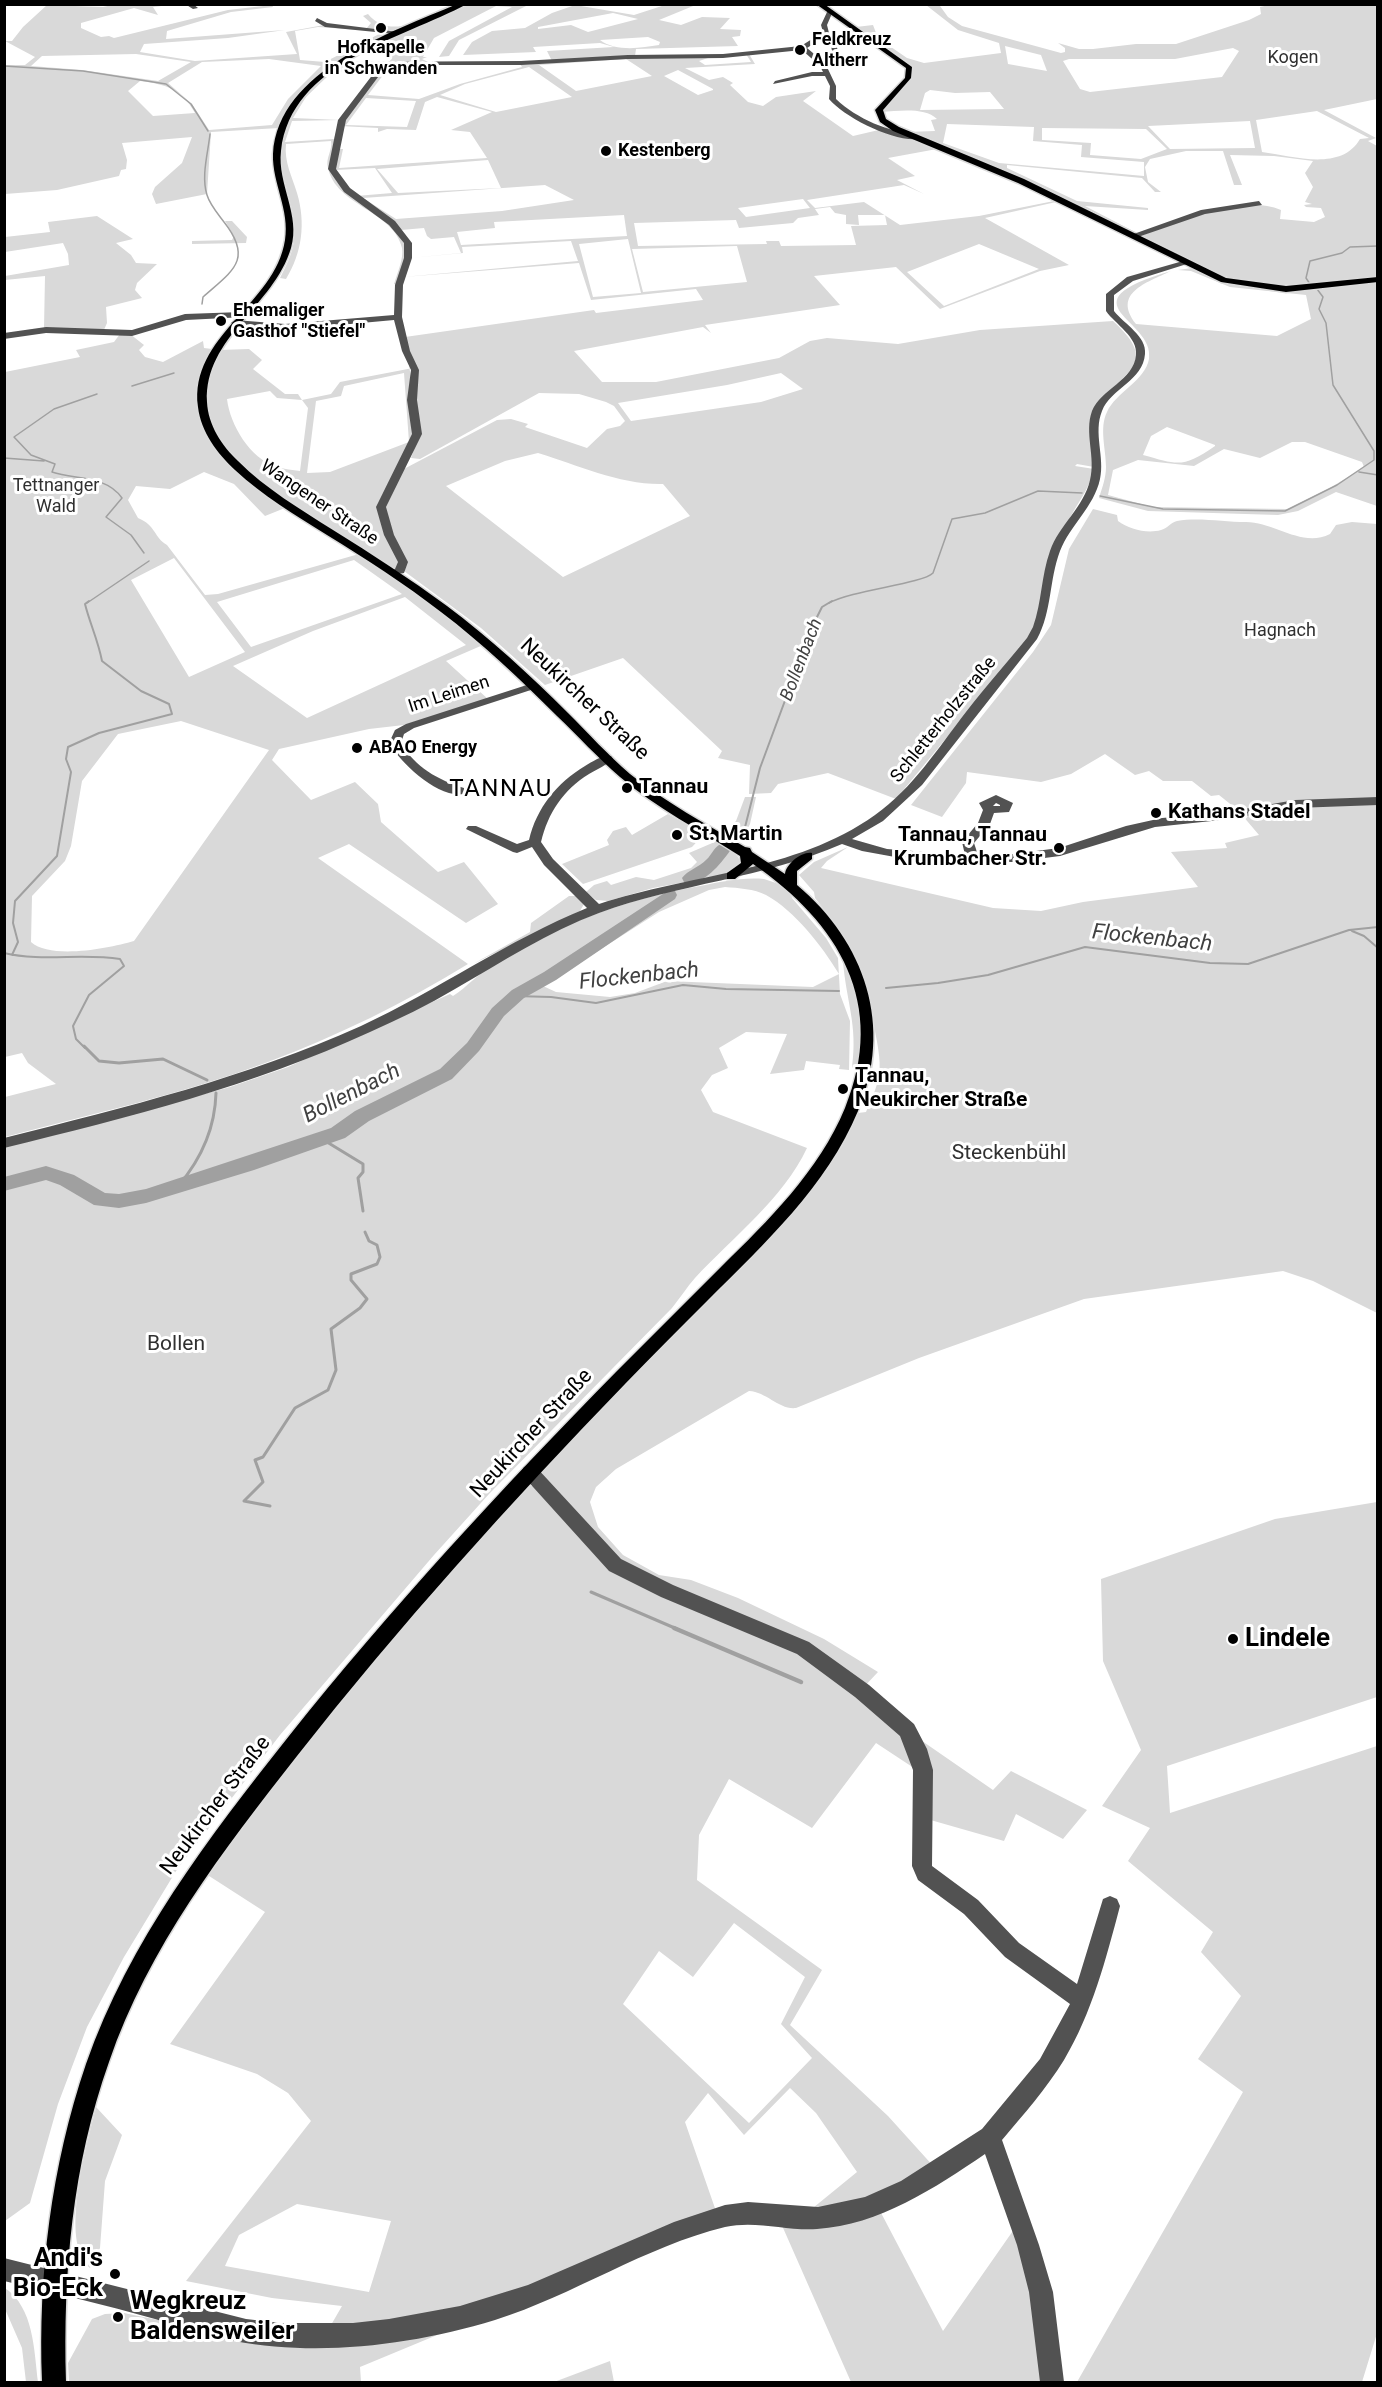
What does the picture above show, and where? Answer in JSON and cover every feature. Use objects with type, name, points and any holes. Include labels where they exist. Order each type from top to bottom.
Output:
[{"type":"main road","name":"Wangener Straße","points":[[464,4],[396,33],[339,63],[300,98],[283,127],[277,156],[290,217],[289,246],[276,277],[239,319],[210,358],[203,383],[205,417],[216,442],[235,465],[257,484],[394,573],[493,649]]},
{"type":"main road","points":[[819,4],[909,67],[908,78],[881,106],[879,113],[887,124],[1021,181],[1224,280],[1276,289],[1377,279]]},
{"type":"main road","name":"Neukircher Straße","points":[[54,2382],[51,2330],[60,2204],[78,2120],[104,2046],[139,1966],[182,1894],[240,1812],[399,1618],[530,1472],[794,1199],[832,1149],[850,1114],[864,1075],[868,1040],[863,994],[858,976],[842,943],[828,922],[791,884],[770,867],[649,793],[607,759],[493,649]]},
{"type":"main road","points":[[731,876],[747,864],[746,851]]},
{"type":"main road","points":[[791,884],[791,870],[808,856]]},
{"type":"street","points":[[339,63],[363,65],[381,62],[523,63],[628,57],[723,56],[803,48],[826,33],[825,19],[830,11]]},
{"type":"street","points":[[825,19],[842,19]]},
{"type":"street","points":[[317,20],[323,25],[396,33]]},
{"type":"street","points":[[821,37],[833,41],[836,55],[833,64],[823,65]]},
{"type":"street","points":[[803,48],[823,65],[833,86],[832,99],[836,104],[890,132],[915,137]]},
{"type":"street","points":[[381,62],[384,65],[342,120],[332,169],[354,197],[386,218],[405,238],[409,248],[399,285],[399,317],[406,351],[415,370],[412,400],[418,425],[415,444],[385,493],[381,507],[383,520],[403,562],[400,571],[394,573]]},
{"type":"street","points":[[775,83],[812,74],[827,74]]},
{"type":"street","points":[[1132,236],[1203,212],[1259,203]]},
{"type":"street","name":"Schletterholzstraße","points":[[4,1143],[200,1091],[281,1065],[448,987],[534,935],[596,909],[649,893],[770,867],[808,856],[843,840],[881,817],[903,798],[1032,639],[1044,617],[1055,549],[1089,497],[1096,479],[1094,427],[1097,411],[1110,393],[1135,370],[1142,354],[1137,341],[1111,314],[1108,296],[1130,279],[1186,263]]},
{"type":"street","points":[[4,336],[46,330],[118,333],[141,331],[185,317],[239,319],[276,328],[399,317]]},
{"type":"street","name":"Im Leimen","points":[[460,791],[434,782],[419,770],[395,743],[399,732],[410,726],[533,686]]},
{"type":"street","points":[[596,909],[548,862],[535,842],[537,826],[544,809],[583,770],[607,759]]},
{"type":"street","points":[[843,840],[894,853],[972,858],[1022,858],[1058,853],[1138,826],[1219,817],[1299,804],[1377,801]]},
{"type":"street","points":[[972,858],[968,842],[984,824],[989,810]]},
{"type":"street","points":[[472,829],[548,862]]},
{"type":"street","points":[[517,849],[535,842]]},
{"type":"street","points":[[530,1472],[615,1565],[667,1591],[803,1648],[862,1691],[908,1730],[923,1770],[922,1866],[925,1873],[971,1907],[1012,1950],[1082,2000]]},
{"type":"street","points":[[4,2269],[54,2280],[245,2331],[304,2334],[417,2328],[474,2315],[529,2297],[673,2234],[725,2216],[747,2213],[816,2218],[869,2207],[939,2172],[990,2137],[1030,2091],[1063,2042],[1082,2000],[1093,1970],[1110,1906]]},
{"type":"street","points":[[990,2137],[1015,2203],[1041,2292],[1052,2382]]},
{"type":"green space","points":[[117,4],[170,5],[153,7],[158,15],[134,8],[81,23],[81,28],[101,37],[114,38],[228,10],[272,5],[273,7],[231,12],[167,31],[166,39],[285,30],[228,38],[144,44],[140,52],[195,61],[297,54],[286,32],[324,25],[366,29],[371,23],[363,16],[368,14],[377,22],[388,26],[399,26],[423,20],[398,31],[385,30],[390,33],[326,72],[299,96],[279,128],[211,132],[207,194],[156,204],[152,194],[155,187],[182,163],[192,137],[122,143],[127,160],[126,169],[121,170],[119,176],[57,190],[5,194],[5,65],[25,65],[35,57],[5,41],[12,41],[23,27],[47,5],[103,7]],"holes":[[[318,27],[383,32],[325,62],[300,60],[295,31]],[[136,54],[191,62],[158,81],[82,70],[31,66],[42,56]],[[269,59],[321,66],[288,99],[272,125],[209,130],[192,104],[168,83],[202,62]],[[140,81],[165,86],[184,98],[195,113],[153,116],[128,91]]]},
{"type":"green space","points":[[698,4],[659,20],[681,25],[702,17],[730,18],[720,29],[741,30],[740,36],[732,37],[738,46],[636,49],[635,56],[711,57],[699,61],[705,65],[751,62],[746,54],[749,54],[755,64],[685,68],[709,80],[723,77],[733,83],[730,85],[748,102],[763,106],[776,97],[816,91],[803,101],[853,136],[883,129],[937,149],[888,158],[915,176],[897,180],[924,194],[904,185],[807,200],[815,208],[864,202],[884,215],[858,215],[859,225],[846,224],[846,215],[835,213],[830,207],[815,209],[819,215],[798,218],[793,223],[739,228],[736,220],[634,223],[638,246],[767,244],[766,241],[779,241],[781,246],[856,245],[851,226],[887,225],[885,215],[900,225],[979,216],[1054,201],[1056,202],[985,218],[1069,265],[1040,271],[940,309],[896,267],[814,276],[840,305],[705,325],[711,333],[703,327],[574,351],[602,382],[656,382],[779,358],[810,341],[827,338],[898,344],[980,330],[1113,321],[1127,335],[1134,347],[1136,357],[1133,366],[1096,405],[1094,467],[1077,464],[1075,466],[1094,469],[1092,477],[1067,524],[1041,611],[1028,639],[896,799],[828,773],[778,784],[771,793],[749,794],[750,765],[718,758],[722,751],[623,658],[545,685],[481,628],[404,571],[383,506],[402,470],[497,420],[511,419],[528,424],[525,427],[587,448],[607,429],[620,426],[625,421],[614,406],[606,402],[579,394],[539,393],[420,459],[411,458],[419,434],[405,337],[594,310],[596,313],[703,300],[696,289],[591,300],[579,263],[403,277],[578,261],[571,241],[462,247],[463,253],[410,258],[461,253],[454,237],[431,239],[424,228],[401,230],[356,196],[392,193],[375,168],[335,170],[338,149],[343,149],[339,168],[487,158],[470,132],[451,130],[492,112],[437,97],[425,102],[416,130],[387,129],[378,132],[378,128],[340,126],[387,62],[393,62],[368,95],[419,99],[460,84],[522,67],[520,64],[552,61],[547,51],[614,47],[600,43],[533,47],[536,52],[463,55],[472,42],[492,31],[525,28],[552,13],[575,5],[634,15],[665,5]],"holes":[[[613,13],[638,19],[588,32],[571,25],[538,29],[538,27]],[[648,37],[660,42],[659,45],[637,48],[613,46],[600,40]],[[626,59],[652,76],[576,91],[539,65]],[[529,67],[572,97],[496,112],[440,95],[465,84]],[[678,70],[713,90],[698,95],[664,76]],[[366,98],[416,101],[407,127],[346,125]],[[488,160],[501,188],[398,193],[377,169]],[[545,185],[574,200],[502,211],[396,219],[363,198]],[[803,199],[810,208],[746,217],[738,208]],[[624,215],[627,236],[461,245],[457,232],[495,228],[494,222]],[[628,239],[641,293],[593,297],[579,244]],[[979,244],[1039,269],[944,306],[907,272]],[[737,246],[747,282],[643,292],[632,249]],[[781,373],[803,389],[761,402],[631,421],[618,403],[727,385]],[[538,453],[615,478],[663,484],[690,516],[563,577],[446,486],[505,461]]]},
{"type":"green space","points":[[468,5],[528,5],[459,40],[449,56],[439,57],[449,41],[512,7],[496,6],[434,38],[423,57],[427,57],[422,59],[426,61],[390,61],[398,41],[370,47]]},
{"type":"green space","name":"Kogen","points":[[926,5],[940,6],[948,17],[962,26],[1061,53],[1065,52],[1065,48],[1058,43],[1079,49],[1136,44],[1176,44],[1249,20],[1261,14],[1260,7],[1269,5],[1377,5],[1377,99],[1324,110],[1376,138],[1368,141],[1377,146],[1377,276],[1286,285],[1249,282],[1207,270],[1138,237],[1190,217],[1228,207],[1247,205],[1281,210],[1280,219],[1314,222],[1325,217],[1321,208],[1304,205],[1312,204],[1305,202],[1313,187],[1305,173],[1313,161],[1274,156],[1230,155],[1242,185],[1234,185],[1223,151],[1186,151],[1150,159],[1145,167],[1148,182],[1161,192],[1155,192],[1142,178],[1007,165],[1007,168],[1077,201],[1148,208],[1148,210],[1085,206],[1137,233],[1133,234],[907,132],[935,131],[931,120],[937,119],[919,111],[882,112],[912,76],[912,67],[856,27],[873,25],[878,38],[907,58],[924,63],[1001,53],[999,43],[958,30]],"holes":[[[1005,46],[1041,55],[1047,71],[1008,64]],[[1233,48],[1239,51],[1222,77],[1090,92],[1080,89],[1063,61],[1069,59],[1175,59]],[[930,90],[955,93],[990,92],[1004,109],[920,110],[925,93]],[[1317,111],[1369,138],[1360,139],[1352,149],[1341,156],[1329,159],[1302,158],[1262,152],[1256,120]],[[1250,121],[1255,148],[1170,149],[1148,126]],[[947,124],[1034,127],[1033,141],[1082,145],[1081,157],[1144,162],[1144,176],[999,163],[943,143]],[[1042,128],[1146,129],[1167,149],[1141,159],[1090,155],[1091,143],[1042,140]]]},
{"type":"green space","points":[[342,66],[366,66],[355,71],[332,72],[306,97],[293,118],[340,120],[292,121],[285,142],[334,139],[337,129],[331,160],[339,182],[400,233],[408,250],[398,285],[394,284],[400,266],[402,248],[397,235],[377,216],[342,191],[333,181],[327,164],[331,141],[286,144],[287,163],[300,204],[302,227],[296,259],[286,279],[280,278],[289,259],[294,239],[292,212],[282,167],[281,152],[284,136],[296,107],[306,94],[317,82],[329,73]]},
{"type":"green space","points":[[97,216],[133,239],[116,243],[131,255],[136,263],[157,264],[137,283],[135,290],[142,298],[106,307],[107,323],[103,332],[44,328],[45,276],[5,280],[5,276],[69,265],[68,254],[63,243],[5,252],[5,237],[50,232],[48,222]]},
{"type":"green space","points":[[225,221],[232,221],[247,237],[246,243],[192,244],[192,241],[232,240],[234,236]]},
{"type":"green space","points":[[1192,268],[1239,284],[1262,287],[1306,287],[1377,281],[1377,506],[1336,492],[1298,511],[1278,515],[1148,511],[1099,498],[1106,471],[1103,425],[1107,412],[1117,398],[1142,374],[1149,359],[1147,345],[1140,333],[1121,312],[1117,303],[1121,293],[1138,283],[1171,271],[1135,290],[1130,297],[1128,304],[1130,313],[1136,324],[1277,336],[1311,319],[1306,295],[1230,287],[1191,271],[1178,270]],"holes":[[[1167,427],[1215,445],[1215,446],[1188,461],[1165,461],[1143,455],[1151,436]],[[1292,442],[1305,442],[1362,462],[1364,467],[1330,488],[1287,509],[1152,507],[1108,495],[1113,470],[1138,460],[1194,466],[1224,449],[1260,458]]]},
{"type":"green space","name":"Tettnanger Wald","points":[[120,334],[130,334],[144,345],[139,350],[145,357],[163,362],[203,341],[204,348],[212,349],[201,377],[199,402],[202,423],[212,442],[226,459],[285,508],[265,516],[234,484],[204,472],[170,489],[136,486],[128,500],[138,518],[148,524],[167,545],[205,595],[218,594],[359,554],[414,591],[483,645],[446,661],[488,699],[404,725],[369,729],[279,749],[272,760],[311,800],[355,782],[378,804],[381,822],[438,872],[464,862],[498,904],[466,923],[349,844],[318,858],[468,964],[370,1018],[268,1062],[170,1094],[5,1137],[5,1097],[56,1084],[28,1063],[22,1053],[5,1057],[5,372],[80,357],[76,350],[114,342]],"holes":[[[174,558],[245,652],[189,677],[131,580]],[[354,560],[402,594],[251,647],[217,602]],[[405,597],[466,645],[307,718],[233,666],[313,631]],[[181,721],[269,750],[134,941],[81,951],[52,950],[40,947],[31,942],[32,896],[65,861],[71,846],[82,781],[118,734]]]},
{"type":"green space","points":[[249,349],[262,360],[253,369],[285,394],[298,394],[302,400],[331,394],[340,382],[413,368],[413,444],[379,507],[400,560],[397,570],[283,499],[254,477],[230,453],[213,428],[206,403],[208,382],[220,350]],"holes":[[[404,373],[409,442],[330,472],[307,473],[316,401],[341,396],[344,386]],[[270,391],[277,398],[302,400],[308,408],[300,471],[276,467],[258,456],[237,430],[227,399]]]},
{"type":"green space","name":"Hagnach","points":[[1093,509],[1117,515],[1118,521],[1127,526],[1150,531],[1163,529],[1177,521],[1202,520],[1256,523],[1298,536],[1319,538],[1330,534],[1336,525],[1352,522],[1377,524],[1377,799],[1239,811],[1219,795],[1211,796],[1192,781],[1163,781],[1149,771],[1135,775],[1105,754],[1071,774],[1041,782],[967,772],[966,783],[942,817],[911,805],[1033,652],[1051,625],[1069,549]]},
{"type":"green space","points":[[745,797],[756,797],[750,824],[742,840],[727,830],[736,821]]},
{"type":"green space","name":"Steckenbühl","points":[[1377,802],[1377,1313],[1313,1281],[1283,1271],[1084,1299],[919,1358],[796,1408],[784,1406],[762,1394],[749,1391],[616,1469],[596,1487],[590,1502],[598,1527],[623,1555],[659,1575],[691,1580],[738,1598],[824,1639],[878,1672],[862,1689],[841,1671],[624,1567],[542,1475],[543,1468],[824,1172],[842,1146],[858,1113],[866,1112],[878,1081],[880,1069],[878,1050],[867,992],[861,975],[839,930],[815,898],[814,892],[799,875],[814,862],[848,847],[827,861],[821,868],[993,908],[1041,911],[1083,902],[1198,887],[1171,852],[1227,848],[1225,843],[1259,835],[1242,815],[1306,805]]},
{"type":"green space","points":[[668,814],[704,834],[692,847],[583,884],[562,864],[609,845],[607,840],[613,831],[626,827],[632,835]]},
{"type":"green space","points":[[717,841],[732,850],[740,860],[741,865],[729,874],[653,888],[608,901],[596,900],[586,892],[594,885],[607,881],[611,885],[636,877],[654,880],[691,868],[697,862],[689,853]]},
{"type":"green space","name":"Bollen","points":[[764,879],[776,883],[791,893],[792,898],[826,938],[838,958],[839,974],[840,994],[850,1021],[849,1070],[839,1069],[840,1065],[806,1061],[804,1070],[770,1074],[787,1034],[746,1032],[719,1048],[728,1068],[712,1075],[701,1090],[713,1112],[807,1148],[797,1167],[771,1201],[695,1278],[672,1308],[489,1494],[434,1555],[280,1735],[176,1871],[124,1957],[87,2027],[58,2104],[30,2203],[5,2221],[5,1147],[230,1087],[288,1067],[450,994],[453,996],[487,969],[516,951],[592,915],[672,891],[732,880]],"holes":[[[725,887],[741,888],[766,895],[787,910],[807,930],[839,974],[813,987],[667,981],[635,993],[610,997],[556,992],[543,986],[659,912],[709,890]]]},
{"type":"green space","points":[[569,896],[578,896],[584,904],[580,911],[473,964],[530,932],[531,923]]},
{"type":"green space","points":[[843,961],[854,989],[859,1013],[858,1068],[855,1071],[852,1067],[853,1026]]},
{"type":"green space","points":[[528,1486],[534,1486],[598,1552],[784,1641],[903,1732],[920,1772],[876,1743],[812,1828],[729,1779],[699,1835],[697,1880],[822,1970],[790,2025],[888,2116],[935,2168],[875,2199],[808,2212],[857,2172],[816,2113],[790,2088],[744,2135],[708,2093],[685,2122],[717,2214],[510,2296],[408,2319],[331,2325],[342,2306],[272,2298],[186,2281],[311,2121],[288,2093],[257,2074],[170,2044],[265,1912],[206,1874],[281,1773],[361,1675]],"holes":[[[734,1923],[805,1977],[781,2024],[812,2058],[749,2123],[623,2004],[659,1951],[693,1977]],[[297,2204],[391,2221],[369,2292],[225,2266],[239,2235]]]},
{"type":"green space","points":[[1377,1502],[1377,1697],[1167,1766],[1170,1813],[1377,1746],[1378,2330],[1362,2382],[1077,2382],[1243,2092],[1198,2059],[1241,1996],[1201,1952],[1213,1932],[1128,1861],[1150,1828],[1102,1806],[1141,1750],[1103,1661],[1101,1579],[1275,1519]]},
{"type":"green space","points":[[912,1734],[993,1790],[1011,1771],[1087,1810],[1063,1839],[1016,1814],[1004,1841],[927,1819]]},
{"type":"green space","points":[[96,2107],[122,2135],[105,2181],[100,2248],[90,2268],[81,2255],[76,2237],[76,2215],[82,2166]]},
{"type":"green space","points":[[879,2209],[943,2331],[1017,2225],[1036,2295],[1045,2382],[851,2382],[780,2221]]},
{"type":"green space","points":[[5,2288],[15,2296],[27,2318],[31,2330],[38,2382],[26,2382],[22,2348],[5,2309]]},
{"type":"green space","points":[[124,2313],[158,2320],[442,2333],[360,2367],[361,2382],[69,2382],[68,2363],[92,2319],[105,2314]]},
{"type":"green space","points":[[610,2361],[614,2382],[554,2382]]},
{"type":"waterway","points":[[4,66],[83,71],[166,84],[191,104],[208,131]]},
{"type":"waterway","points":[[202,304],[203,297],[230,272],[238,256],[233,235],[212,206],[205,188],[210,134]]},
{"type":"waterway","name":"Bollenbach","points":[[1310,284],[1306,278],[1310,261],[1342,253],[1350,247],[1378,246]]},
{"type":"waterway","name":"Bollenbach","points":[[1100,496],[1163,509],[1285,511],[1337,485],[1374,460],[1374,451],[1333,385],[1326,323],[1319,309],[1323,297],[1317,289]]},
{"type":"waterway","points":[[132,386],[174,373]]},
{"type":"waterway","points":[[97,394],[54,409],[14,437],[31,455],[55,464],[52,472],[90,479],[108,485],[115,491],[122,498],[106,517],[131,535],[144,553]]},
{"type":"waterway","points":[[4,458],[44,461]]},
{"type":"waterway","points":[[1359,472],[1378,475]]},
{"type":"waterway","name":"Bollenbach","points":[[829,603],[853,594],[915,580],[933,573],[952,519],[985,513],[1038,491],[1082,493]]},
{"type":"waterway","points":[[87,603],[149,561]]},
{"type":"waterway","points":[[12,955],[18,942],[13,923],[15,901],[57,856],[71,772],[66,759],[68,747],[99,733],[172,714],[169,704],[141,691],[102,661],[85,604],[89,601]]},
{"type":"waterway","name":"Bollenbach","points":[[743,835],[760,768],[813,625],[822,607],[832,601]]},
{"type":"waterway","name":"Bollenbach","points":[[690,878],[712,864],[724,848]]},
{"type":"waterway","name":"Bollenbach","points":[[4,1184],[46,1173],[67,1180],[101,1200],[119,1201],[146,1196],[247,1165],[338,1133],[362,1116],[446,1074],[473,1047],[498,1012],[518,994],[550,976],[669,895]]},
{"type":"waterway","name":"Flockenbach","points":[[886,988],[988,975],[1085,947],[1210,963],[1248,964],[1349,930],[1378,927]]},
{"type":"waterway","points":[[1352,931],[1364,936],[1378,948]]},
{"type":"waterway","points":[[4,953],[12,955]]},
{"type":"waterway","points":[[12,955],[120,959],[124,966],[89,995],[73,1026],[76,1039],[85,1048]]},
{"type":"waterway","name":"Flockenbach","points":[[515,996],[551,997],[596,1003],[683,985],[726,989],[839,991]]},
{"type":"waterway","points":[[84,1046],[99,1061],[119,1063],[163,1059],[207,1080]]},
{"type":"waterway","points":[[179,1185],[194,1165],[210,1131],[216,1093]]},
{"type":"waterway","points":[[322,1139],[363,1164],[363,1172],[358,1178],[363,1211]]},
{"type":"waterway","points":[[270,1506],[244,1501],[263,1482],[255,1460],[263,1457],[295,1408],[328,1390],[336,1370],[331,1329],[360,1308],[367,1299],[351,1280],[351,1274],[377,1264],[380,1257],[377,1245],[369,1241],[365,1232]]},
{"type":"waterway","points":[[591,1592],[677,1629]]},
{"type":"waterway","points":[[674,1628],[801,1682]]},
{"type":"place","name":"Hofkapelle in Schwanden","points":[[381,28]]},
{"type":"place","name":"Feldkreuz Altherr","points":[[800,50]]},
{"type":"place","name":"Kestenberg","points":[[606,151]]},
{"type":"place","name":"Ehemaliger Gasthof \"Stiefel\"","points":[[221,321]]},
{"type":"place","name":"ABAO Energy","points":[[357,748]]},
{"type":"place","name":"Tannau","points":[[627,788]]},
{"type":"place","name":"Kathans Stadel","points":[[1156,813]]},
{"type":"place","name":"St. Martin","points":[[677,835]]},
{"type":"place","name":"Tannau, Tannau Krumbacher Str.","points":[[1059,848]]},
{"type":"place","name":"Tannau, Neukircher Straße","points":[[843,1089]]},
{"type":"place","name":"Lindele","points":[[1233,1639]]},
{"type":"place","name":"Andi's Bio-Eck","points":[[115,2274]]},
{"type":"place","name":"Wegkreuz Baldensweiler","points":[[118,2317]]},
{"type":"district","name":"TANNAU","points":[[501,790]]}]
